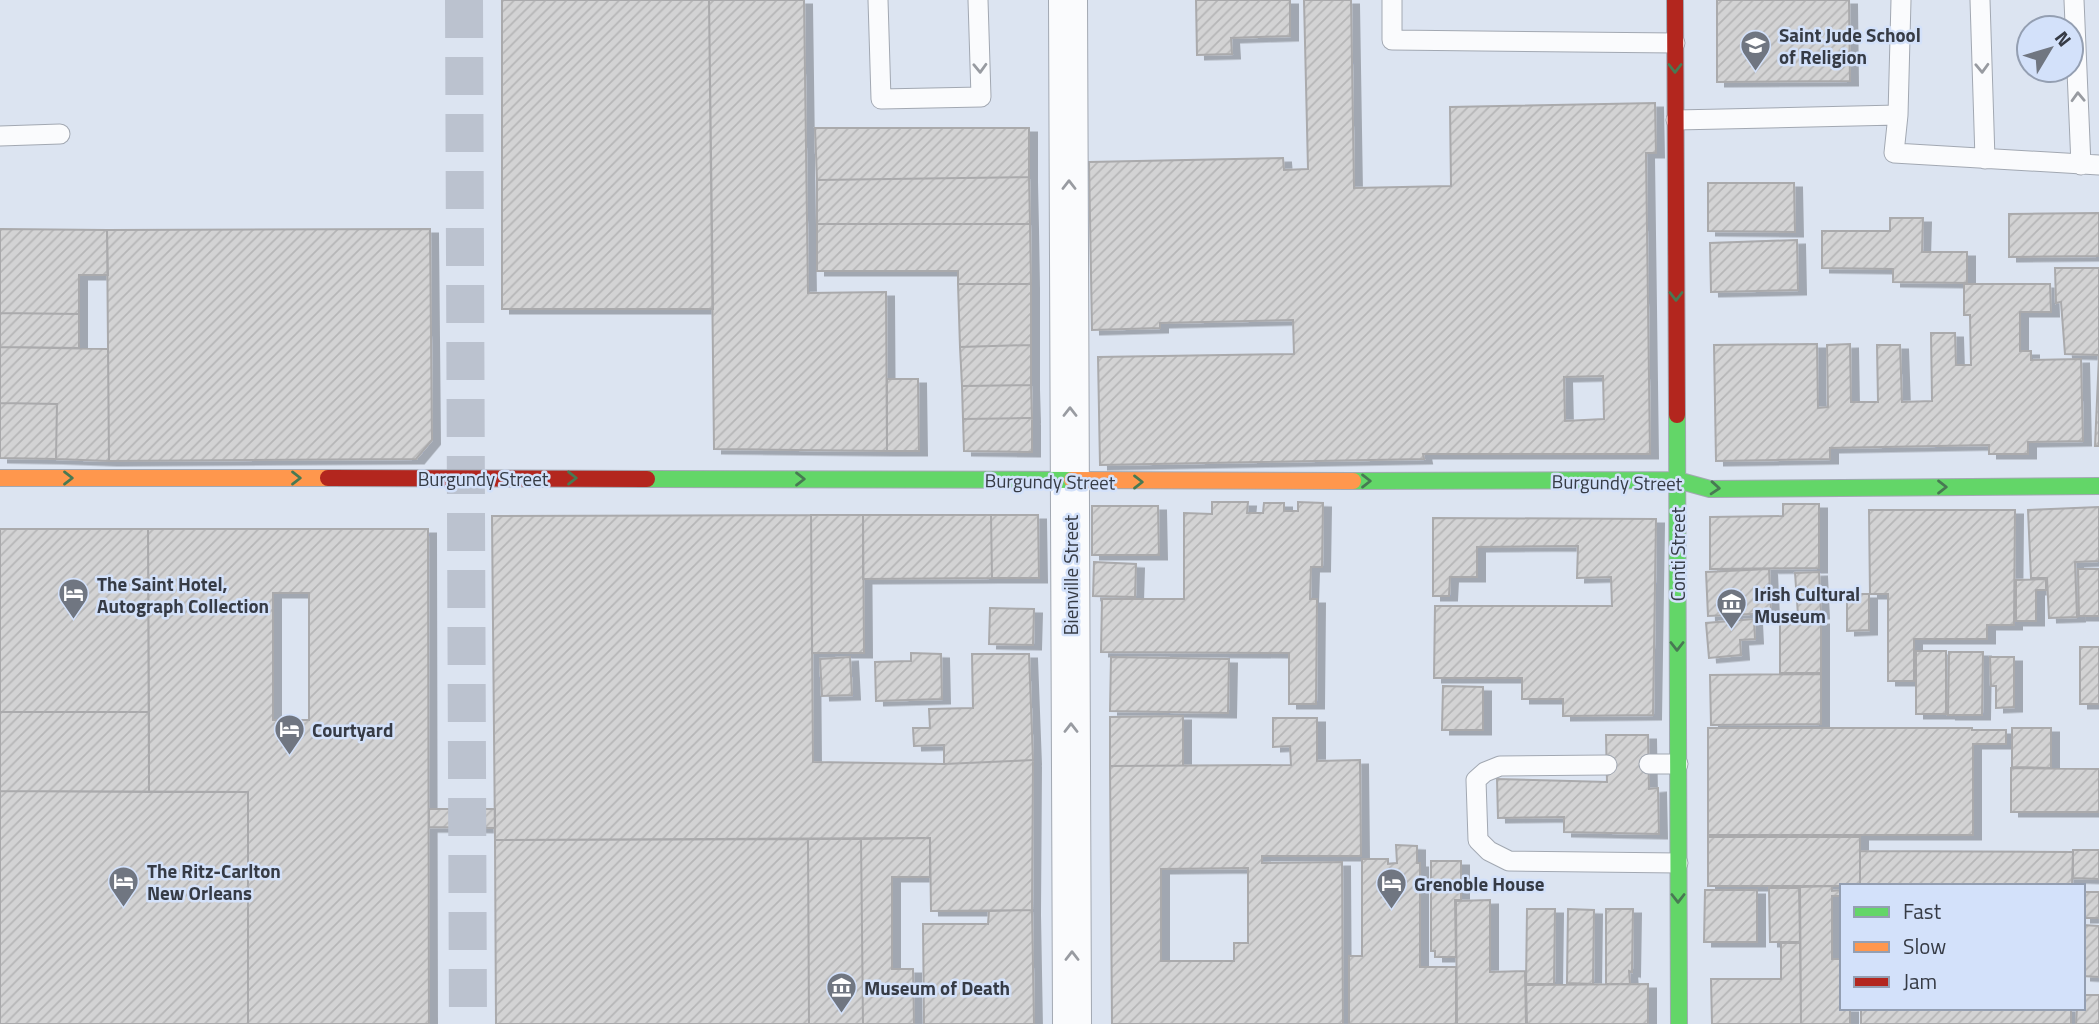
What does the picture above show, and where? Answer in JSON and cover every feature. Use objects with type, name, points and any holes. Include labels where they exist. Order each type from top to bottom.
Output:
[{"type":"street","name":"Bienville Street","points":[[1068,0],[1072,1024]]},
{"type":"street","name":"Conti Street","points":[[1675,0],[1679,1024]]},
{"type":"street","name":"Burgundy Street","points":[[0,478],[1677,480],[1710,489],[2099,486]]},
{"type":"lane","points":[[878,0],[881,99],[981,97],[978,0]]},
{"type":"lane","points":[[1392,0],[1392,40],[1675,43]]},
{"type":"lane","points":[[1901,0],[1898,115],[1894,153],[2090,165],[2074,0]]},
{"type":"lane","points":[[1980,0],[1985,159]]},
{"type":"lane","points":[[1676,120],[1898,115]]},
{"type":"lane","points":[[0,136],[60,134]]},
{"type":"lane","points":[[1649,764],[1678,764]]},
{"type":"lane","points":[[1606,765],[1500,766],[1485,772],[1476,780],[1478,840],[1489,851],[1509,861],[1678,863]]},
{"type":"building","points":[[502,0],[709,0],[713,309],[502,309]]},
{"type":"building","points":[[709,0],[804,0],[808,293],[886,292],[887,451],[714,449]]},
{"type":"building","points":[[1196,0],[1290,0],[1290,36],[1231,38],[1232,54],[1197,55]]},
{"type":"building","points":[[1304,0],[1351,0],[1354,188],[1451,186],[1450,107],[1655,103],[1656,153],[1646,153],[1650,454],[1423,454],[1424,459],[1100,465],[1098,357],[1294,354],[1293,320],[1160,323],[1160,328],[1092,330],[1089,162],[1283,158],[1284,170],[1308,169]],"holes":[[[1603,376],[1604,419],[1565,421],[1564,377]]]},
{"type":"building","points":[[1717,0],[1849,0],[1850,81],[1717,82]]},
{"type":"building","points":[[815,128],[1029,128],[1029,177],[817,180]]},
{"type":"building","points":[[1029,177],[1030,224],[817,224],[817,180]]},
{"type":"building","points":[[1708,183],[1794,183],[1795,232],[1708,231]]},
{"type":"building","points":[[2099,213],[2099,256],[2009,257],[2009,214]]},
{"type":"building","points":[[1890,218],[1923,218],[1922,252],[1967,252],[1967,283],[1893,282],[1893,269],[1822,268],[1822,231],[1890,231]]},
{"type":"building","points":[[817,224],[1030,224],[1031,284],[958,284],[958,271],[817,271]]},
{"type":"building","points":[[0,229],[107,230],[108,275],[79,275],[79,314],[0,313]]},
{"type":"building","points":[[430,229],[432,440],[416,459],[109,461],[107,230]]},
{"type":"building","points":[[1797,240],[1798,290],[1711,292],[1710,243]]},
{"type":"building","points":[[2055,268],[2099,268],[2099,355],[2065,354],[2061,302],[2056,303]]},
{"type":"building","points":[[958,284],[1031,284],[1031,345],[960,347]]},
{"type":"building","points":[[1964,284],[2050,284],[2051,312],[2020,312],[2020,351],[2031,351],[2031,360],[2081,359],[2083,441],[2028,442],[2028,454],[1989,454],[1989,445],[1830,448],[1830,459],[1716,461],[1714,345],[1817,344],[1818,408],[1828,407],[1827,345],[1850,344],[1851,402],[1878,402],[1877,345],[1900,345],[1902,402],[1932,401],[1931,333],[1955,333],[1956,365],[1971,365],[1970,315],[1964,315]]},
{"type":"building","points":[[0,313],[79,314],[79,348],[0,347]]},
{"type":"building","points":[[1031,345],[1031,385],[962,386],[960,347]]},
{"type":"building","points":[[0,347],[108,349],[109,461],[56,459],[57,404],[0,403]]},
{"type":"building","points":[[2099,355],[2099,446],[2095,446]]},
{"type":"building","points":[[887,379],[918,379],[919,451],[887,451]]},
{"type":"building","points":[[1031,385],[1032,418],[963,419],[962,386]]},
{"type":"building","points":[[0,403],[57,404],[56,459],[0,458]]},
{"type":"building","points":[[1032,418],[1032,452],[964,451],[963,419]]},
{"type":"building","points":[[1212,502],[1248,502],[1247,513],[1263,513],[1264,503],[1284,503],[1284,511],[1298,511],[1298,502],[1323,503],[1322,567],[1311,567],[1310,599],[1317,599],[1316,704],[1289,704],[1289,653],[1101,652],[1102,599],[1184,599],[1184,513],[1212,514]]},
{"type":"building","points":[[1783,504],[1819,504],[1819,568],[1710,569],[1710,517],[1783,516]]},
{"type":"building","points":[[1092,506],[1158,506],[1159,555],[1092,555]]},
{"type":"building","points":[[2099,507],[2099,561],[2075,562],[2077,617],[2049,618],[2047,578],[2031,578],[2028,510]]},
{"type":"building","points":[[1869,510],[2015,510],[2014,625],[1987,625],[1987,639],[1914,639],[1914,681],[1888,681],[1888,594],[1870,594]]},
{"type":"building","points":[[811,515],[863,515],[864,653],[812,653]]},
{"type":"building","points":[[811,515],[813,762],[944,764],[1033,760],[1032,910],[931,911],[930,838],[495,840],[492,516]]},
{"type":"building","points":[[863,515],[991,515],[992,578],[863,579]]},
{"type":"building","points":[[991,515],[1038,515],[1039,578],[992,578]]},
{"type":"building","points":[[1433,518],[1656,519],[1653,715],[1563,716],[1563,699],[1522,699],[1522,678],[1434,678],[1435,606],[1612,606],[1611,577],[1577,578],[1578,546],[1477,547],[1477,577],[1450,577],[1449,596],[1433,596]]},
{"type":"building","name":"The Saint Hotel, Autograph Collection","points":[[0,529],[148,529],[149,712],[0,712]]},
{"type":"building","name":"Courtyard","points":[[148,529],[428,529],[429,1024],[248,1024],[248,792],[149,792]],"holes":[[[273,593],[309,593],[309,720],[273,720]]]},
{"type":"building","points":[[1094,562],[1136,564],[1135,597],[1093,596]]},
{"type":"building","points":[[1769,569],[1771,613],[1708,616],[1706,572]]},
{"type":"building","points":[[2078,569],[2099,569],[2099,616],[2079,616]]},
{"type":"building","points":[[1819,572],[1821,614],[1798,615],[1795,573]]},
{"type":"building","points":[[2046,579],[2046,590],[2036,590],[2036,621],[2016,621],[2016,580]]},
{"type":"building","points":[[1847,594],[1869,594],[1869,630],[1847,631]]},
{"type":"building","points":[[990,608],[1034,609],[1033,645],[989,644]]},
{"type":"building","name":"Irish Cultural Museum","points":[[1754,619],[1755,639],[1740,640],[1741,655],[1709,658],[1706,623]]},
{"type":"building","points":[[1780,620],[1821,620],[1821,673],[1780,673]]},
{"type":"building","points":[[2080,647],[2099,647],[2099,704],[2080,704]]},
{"type":"building","points":[[1916,651],[1946,651],[1946,714],[1916,714]]},
{"type":"building","points":[[1949,652],[1983,652],[1982,715],[1948,715]]},
{"type":"building","points":[[911,653],[941,654],[942,699],[876,701],[875,662],[911,661]]},
{"type":"building","points":[[972,654],[1029,654],[1033,760],[944,764],[944,745],[914,746],[913,728],[930,728],[929,709],[973,708]]},
{"type":"building","points":[[850,657],[852,695],[822,696],[820,659]]},
{"type":"building","points":[[1111,657],[1229,659],[1228,713],[1110,711]]},
{"type":"building","points":[[1990,657],[2014,657],[2014,707],[1996,708],[1996,686],[1991,686]]},
{"type":"building","points":[[1821,674],[1821,724],[1711,725],[1710,675]]},
{"type":"building","points":[[1443,686],[1483,687],[1483,730],[1442,730]]},
{"type":"building","points":[[0,712],[149,712],[149,792],[0,791]]},
{"type":"building","points":[[1183,716],[1183,766],[1110,766],[1110,717]]},
{"type":"building","points":[[1273,718],[1317,718],[1317,761],[1360,760],[1361,856],[1262,856],[1262,863],[1342,862],[1343,1024],[1112,1024],[1110,766],[1291,765],[1290,746],[1273,747]],"holes":[[[1248,868],[1248,943],[1234,943],[1234,961],[1161,961],[1161,869]]]},
{"type":"building","points":[[1708,728],[1972,728],[2006,730],[2006,744],[1973,744],[1973,835],[1708,835]]},
{"type":"building","points":[[2012,728],[2051,728],[2051,768],[2012,767]]},
{"type":"building","points":[[1606,735],[1648,735],[1649,789],[1658,788],[1659,834],[1564,832],[1564,817],[1498,818],[1497,779],[1607,782]]},
{"type":"building","points":[[2011,768],[2099,769],[2099,812],[2011,812]]},
{"type":"building","name":"The Ritz-Carlton New Orleans","points":[[0,791],[248,792],[248,1024],[0,1024]]},
{"type":"building","points":[[429,809],[495,809],[495,828],[429,827]]},
{"type":"building","points":[[1708,837],[1860,837],[1860,884],[1708,886]]},
{"type":"building","points":[[930,838],[930,877],[892,877],[892,969],[913,969],[914,1024],[863,1024],[861,839]]},
{"type":"building","points":[[808,839],[809,1024],[496,1024],[495,840]]},
{"type":"building","points":[[808,839],[861,839],[863,1024],[809,1024]]},
{"type":"building","name":"Grenoble House","points":[[1396,845],[1417,846],[1417,863],[1420,863],[1420,967],[1456,967],[1456,1024],[1349,1024],[1349,956],[1362,956],[1362,859],[1388,859],[1388,864],[1397,863]]},
{"type":"building","points":[[2073,850],[2099,850],[2099,879],[2073,878]]},
{"type":"building","points":[[1860,851],[2073,852],[2072,884],[1860,884]]},
{"type":"building","points":[[1431,861],[1461,861],[1461,900],[1455,900],[1456,957],[1435,957],[1435,951],[1431,951]]},
{"type":"building","points":[[1832,886],[1832,891],[1840,890],[1840,896],[1832,896],[1832,959],[1840,959],[1840,1010],[1850,1010],[1850,1024],[1801,1024],[1800,887]]},
{"type":"building","points":[[1769,888],[1799,888],[1800,942],[1770,942]]},
{"type":"building","points":[[1705,890],[1757,890],[1757,942],[1704,942]]},
{"type":"building","points":[[2085,892],[2099,892],[2099,918],[2085,918]]},
{"type":"building","points":[[1490,900],[1490,972],[1525,971],[1526,1024],[1457,1024],[1456,901]]},
{"type":"building","points":[[1527,909],[1555,909],[1554,984],[1526,984]]},
{"type":"building","points":[[1568,909],[1594,910],[1593,984],[1567,983]]},
{"type":"building","points":[[1606,909],[1633,909],[1630,984],[1606,984]]},
{"type":"building","points":[[1032,910],[1034,1024],[924,1024],[923,924],[988,924],[989,911]]},
{"type":"building","points":[[2085,925],[2099,926],[2099,977],[2085,976]]},
{"type":"building","points":[[1781,943],[1800,943],[1801,1024],[1712,1024],[1711,979],[1781,979]]},
{"type":"building","points":[[1648,984],[1648,1024],[1527,1024],[1526,985]]},
{"type":"building","points":[[2085,995],[2099,995],[2099,1024],[2076,1024],[2077,1010],[2085,1010]]},
{"type":"building","points":[[1861,1010],[2071,1010],[2071,1024],[1861,1024]]},
{"type":"tunnel","points":[[464,0],[468,1024]]},
{"type":"traffic: fast","points":[[1677,415],[1679,1024]]},
{"type":"traffic: fast","points":[[647,479],[1072,480]]},
{"type":"traffic: fast","points":[[1353,481],[1677,480],[1710,489],[2099,486]]},
{"type":"traffic: slow","points":[[0,478],[328,478]]},
{"type":"traffic: slow","points":[[1072,480],[1353,481]]},
{"type":"traffic: jam","points":[[1675,0],[1677,415]]},
{"type":"traffic: jam","points":[[328,478],[647,479]]},
{"type":"place","name":"Saint Jude School of Religion","points":[[1756,72]]},
{"type":"place","name":"The Saint Hotel, Autograph Collection","points":[[74,621]]},
{"type":"place","name":"Irish Cultural Museum","points":[[1731,631]]},
{"type":"place","name":"Courtyard","points":[[289,756]]},
{"type":"place","name":"The Ritz-Carlton New Orleans","points":[[124,908]]},
{"type":"place","name":"Grenoble House","points":[[1391,910]]},
{"type":"place","name":"Museum of Death","points":[[841,1014]]}]
